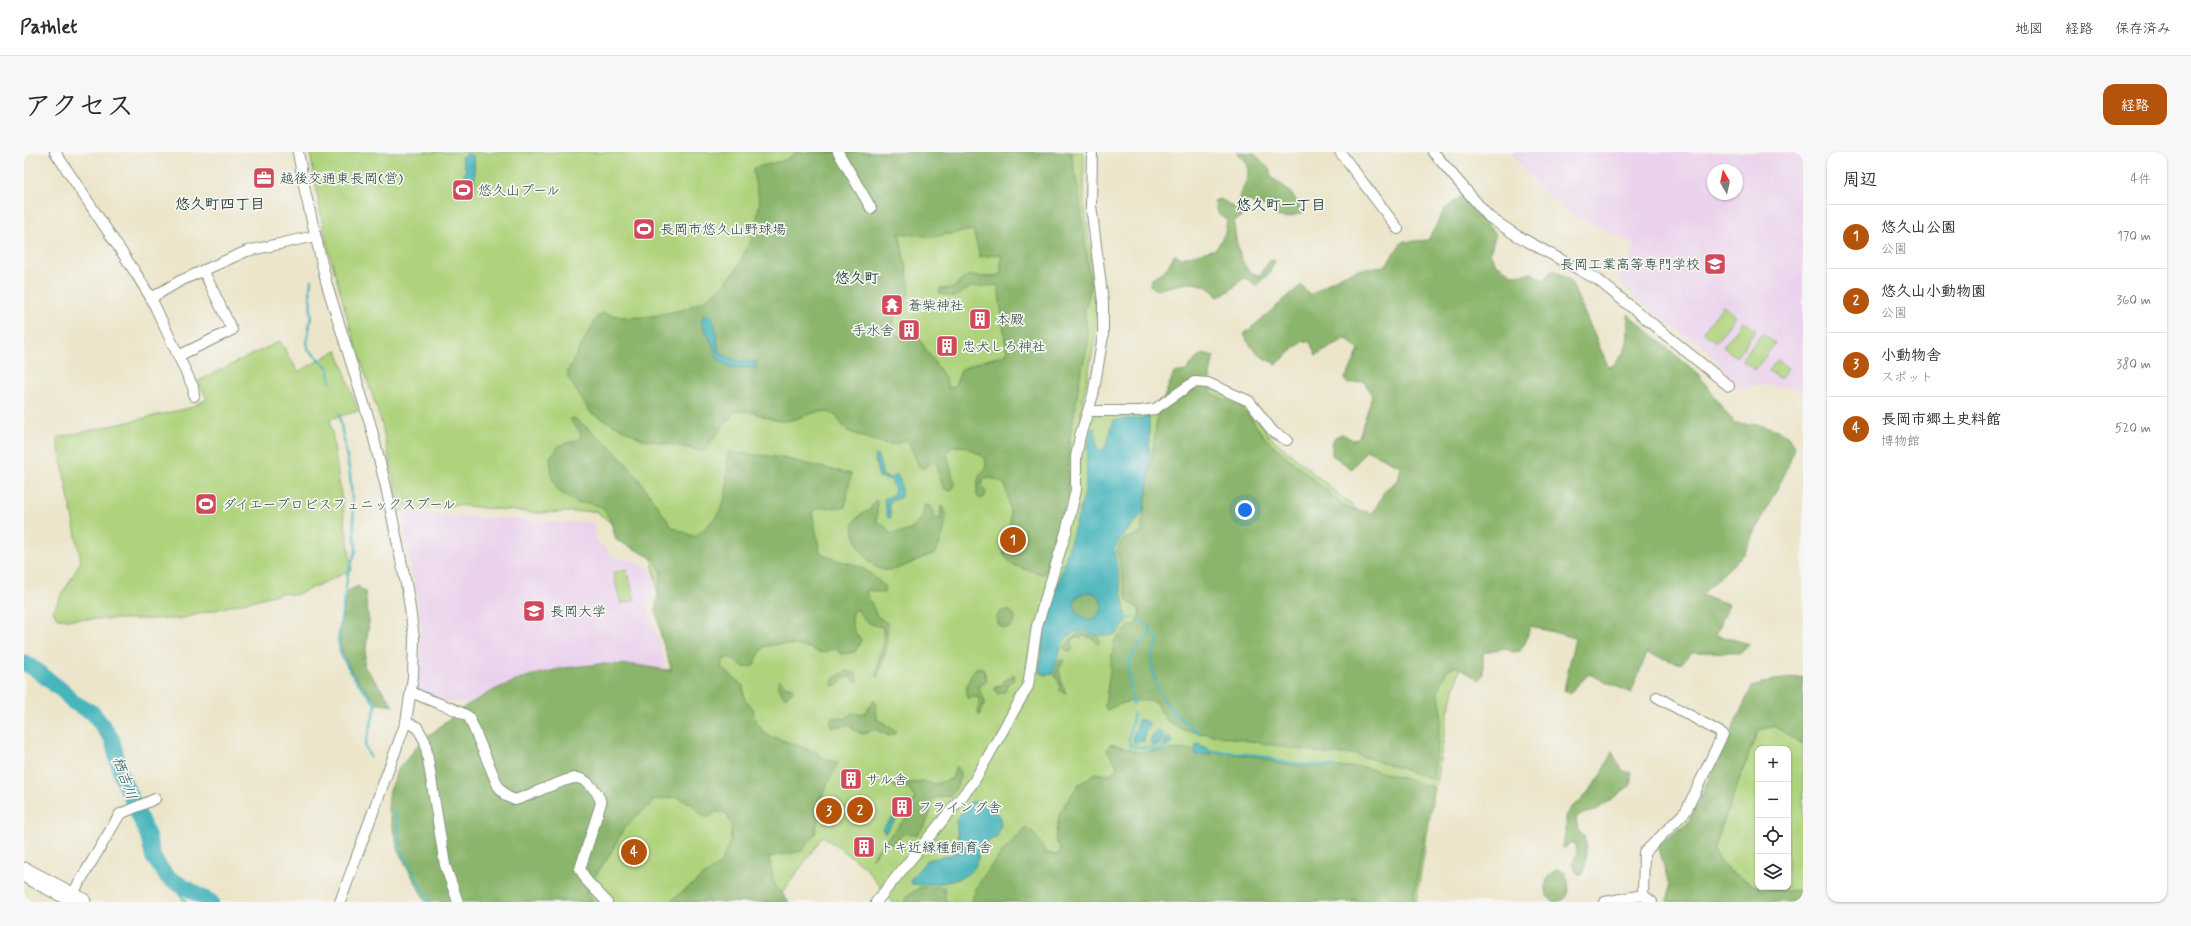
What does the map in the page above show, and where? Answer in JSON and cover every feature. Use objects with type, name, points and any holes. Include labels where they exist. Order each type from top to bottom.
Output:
[{"type":"highway","points":[[24,872],[73,900]]},
{"type":"street","points":[[55,152],[136,272],[151,298],[193,387],[194,396]]},
{"type":"street","points":[[298,152],[315,236],[336,318],[370,423],[390,506],[413,624],[415,659],[412,692],[406,722],[340,902]]},
{"type":"street","points":[[838,152],[871,208]]},
{"type":"street","points":[[876,902],[973,783],[1028,686],[1037,626],[1066,532],[1076,490],[1076,457],[1080,436],[1089,411],[1104,336],[1104,319],[1091,205],[1092,152]]},
{"type":"street","points":[[1340,152],[1398,229]]},
{"type":"street","points":[[1433,152],[1489,217],[1516,235],[1598,280],[1729,386]]},
{"type":"street","points":[[151,298],[203,270],[248,251],[315,236]]},
{"type":"street","points":[[178,356],[232,330],[203,270]]},
{"type":"street","points":[[1089,411],[1140,411],[1155,409],[1194,382],[1199,381],[1208,383],[1249,401],[1274,433],[1287,440]]},
{"type":"street","points":[[412,692],[436,703],[459,710],[469,717],[498,786],[506,796],[515,800],[568,779],[578,778],[587,782],[599,796],[601,803],[580,869],[587,881],[607,902]]},
{"type":"street","points":[[1643,895],[1644,853],[1686,810],[1724,734],[1657,697]]},
{"type":"street","points":[[406,722],[418,727],[426,741],[445,865],[458,902]]},
{"type":"street","points":[[73,900],[120,814],[155,799]]},
{"type":"street","points":[[1605,902],[1643,895],[1652,902]]},
{"type":"shaded area","name":"長岡工業高等専門学校","points":[[1510,152],[1803,152],[1803,393],[1794,388],[1757,384],[1744,390],[1738,387],[1707,349],[1660,319],[1619,282],[1636,246],[1565,210],[1542,191]]},
{"type":"shaded area","name":"長岡大学","points":[[402,513],[558,522],[593,522],[596,540],[613,556],[635,562],[649,568],[654,577],[651,594],[646,604],[663,654],[665,668],[646,682],[478,704],[435,701],[417,693],[421,628]]},
{"type":"green space","points":[[310,152],[1084,152],[1084,201],[1096,291],[1096,315],[1095,340],[1080,414],[1144,413],[1206,386],[1245,404],[1252,410],[1268,435],[1375,525],[1478,604],[1448,712],[1416,902],[892,902],[864,866],[823,836],[776,902],[576,902],[641,694],[671,667],[651,555],[596,511],[536,513],[455,505],[400,511],[382,424],[351,331],[324,233]]},
{"type":"green space","name":"蒼柴神社","points":[[797,152],[1071,152],[1080,200],[1091,287],[1085,311],[1088,344],[1080,377],[1069,445],[1068,494],[1044,574],[1015,566],[1006,558],[1003,553],[1008,536],[1010,511],[1005,485],[994,479],[989,478],[983,480],[981,484],[986,493],[984,497],[980,499],[977,496],[977,484],[980,475],[986,468],[986,462],[982,456],[964,446],[952,447],[947,453],[955,485],[952,490],[946,490],[942,484],[937,463],[933,462],[923,469],[919,466],[907,439],[897,444],[889,444],[862,437],[847,430],[835,415],[826,412],[813,413],[789,421],[782,421],[752,412],[734,412],[704,451],[642,439],[591,413],[568,378],[568,370],[597,317],[603,313],[630,318],[652,316],[682,310],[705,300],[724,284],[736,270],[753,236],[760,203],[753,173],[754,168],[785,160]],"holes":[[[973,230],[980,257],[1001,254],[1001,275],[981,277],[974,275],[967,276],[953,288],[940,289],[939,293],[955,297],[971,287],[998,285],[1007,354],[962,369],[954,387],[949,388],[917,333],[896,336],[893,332],[894,314],[905,305],[910,288],[899,233],[932,237]]]},
{"type":"green space","points":[[1236,152],[1254,153],[1269,169],[1272,178],[1286,188],[1298,203],[1302,213],[1285,218],[1276,216],[1270,207],[1259,206],[1247,200],[1243,203],[1244,211],[1242,217],[1234,221],[1237,246],[1243,263],[1254,274],[1261,275],[1269,260],[1275,261],[1272,269],[1265,278],[1255,286],[1251,281],[1244,278],[1229,291],[1218,297],[1204,286],[1189,283],[1156,290],[1150,285],[1151,279],[1166,269],[1175,254],[1182,258],[1216,249],[1225,233],[1227,220],[1218,213],[1214,201],[1220,199],[1236,208],[1248,175],[1248,166]]},
{"type":"green space","points":[[1462,196],[1483,222],[1496,233],[1490,253],[1496,264],[1514,275],[1532,273],[1544,280],[1553,269],[1570,280],[1609,368],[1621,356],[1624,350],[1627,338],[1628,314],[1698,374],[1734,423],[1769,427],[1784,434],[1790,439],[1795,447],[1785,473],[1744,554],[1701,595],[1729,604],[1716,635],[1750,644],[1741,653],[1692,652],[1681,664],[1647,653],[1631,693],[1589,674],[1569,694],[1564,690],[1575,638],[1530,626],[1526,641],[1520,651],[1513,652],[1504,648],[1483,653],[1483,675],[1479,680],[1455,666],[1447,670],[1438,691],[1442,712],[1433,779],[1356,754],[1326,754],[1184,730],[1167,721],[1155,702],[1130,702],[1107,710],[1105,707],[1114,641],[1129,626],[1136,624],[1140,613],[1139,609],[1127,601],[1117,551],[1122,540],[1141,533],[1158,412],[1174,373],[1186,371],[1201,355],[1205,354],[1214,356],[1210,374],[1211,393],[1243,408],[1265,438],[1347,508],[1373,513],[1385,490],[1399,479],[1400,466],[1366,450],[1352,469],[1332,455],[1332,443],[1335,437],[1342,434],[1353,440],[1359,437],[1372,396],[1364,381],[1348,384],[1344,379],[1349,372],[1359,350],[1346,338],[1316,356],[1310,342],[1303,341],[1277,364],[1257,353],[1250,345],[1244,334],[1301,285],[1311,295],[1329,282],[1345,274],[1362,269],[1385,266],[1402,242],[1428,240],[1445,209]]},
{"type":"green space","points":[[1723,306],[1736,315],[1716,342],[1703,332]]},
{"type":"green space","points":[[1743,321],[1756,330],[1736,357],[1723,347]]},
{"type":"green space","points":[[1762,334],[1775,343],[1755,370],[1742,360]]},
{"type":"green space","name":"ダイエープロビスフェニックスプール","points":[[280,341],[298,372],[337,350],[358,411],[330,419],[352,570],[296,595],[282,593],[179,619],[58,619],[53,611],[81,561],[57,438],[189,408],[207,399],[198,381]]},
{"type":"green space","points":[[1777,360],[1788,368],[1780,379],[1769,371]]},
{"type":"green space","points":[[574,418],[605,441],[633,471],[672,527],[695,537],[718,514],[724,501],[729,452],[778,457],[851,474],[845,507],[817,508],[812,512],[820,552],[828,557],[862,568],[873,575],[885,587],[884,593],[869,590],[866,592],[877,616],[888,624],[886,650],[877,677],[876,673],[883,644],[883,627],[868,622],[858,610],[854,610],[852,619],[854,630],[861,640],[855,652],[841,654],[836,649],[822,653],[812,649],[786,644],[768,645],[763,647],[753,666],[746,668],[729,657],[723,660],[721,667],[743,686],[745,701],[753,708],[755,720],[765,734],[816,752],[824,758],[838,763],[823,793],[815,834],[802,851],[769,857],[774,883],[789,902],[669,902],[721,863],[730,842],[732,825],[726,813],[717,812],[709,817],[703,816],[692,804],[677,797],[655,800],[624,828],[610,854],[588,887],[588,894],[593,902],[426,902],[399,852],[388,810],[389,793],[399,768],[422,741],[464,707],[496,689],[529,676],[564,668],[600,664],[636,665],[672,671],[661,637],[656,609],[661,571],[654,559],[616,540],[610,519],[602,507],[590,503],[578,503],[558,491],[552,478],[550,457],[560,445],[581,439],[580,432],[570,419]]},
{"type":"green space","points":[[875,500],[877,501],[877,522],[884,525],[889,533],[908,531],[913,528],[923,514],[924,507],[927,505],[931,507],[936,520],[940,518],[941,506],[946,515],[944,529],[940,543],[934,554],[897,569],[884,570],[878,568],[872,563],[861,550],[857,542],[854,534],[854,527],[856,519],[870,510]]},
{"type":"green space","points":[[626,569],[635,600],[621,604],[613,573]]},
{"type":"green space","points":[[358,586],[365,592],[369,622],[364,666],[394,706],[378,704],[354,675],[342,649],[340,640],[341,628],[348,591]]},
{"type":"green space","points":[[1088,592],[1098,596],[1102,606],[1098,616],[1088,620],[1078,616],[1074,606],[1078,596]]},
{"type":"green space","points":[[1002,610],[1010,610],[1015,615],[1013,626],[1010,628],[1002,628],[997,623],[997,615]]},
{"type":"green space","points":[[1079,634],[1098,636],[1100,642],[1098,644],[1092,638],[1083,636],[1081,639],[1077,637],[1073,639],[1071,644],[1073,649],[1070,652],[1064,648],[1070,640]]},
{"type":"green space","points":[[1060,660],[1063,660],[1063,663],[1059,669],[1062,685],[1066,693],[1059,690],[1060,685],[1055,675]]},
{"type":"green space","points":[[976,668],[983,668],[987,681],[978,687],[985,701],[980,715],[978,715],[979,697],[967,698],[966,694],[968,682]]},
{"type":"green space","points":[[847,671],[856,674],[858,682],[854,681],[851,676],[842,679],[840,684],[833,686],[832,683],[834,678]]},
{"type":"green space","points":[[1014,674],[1014,679],[1006,686],[1006,691],[998,694],[995,691],[995,687],[1003,684],[1004,681]]},
{"type":"green space","points":[[1803,677],[1803,745],[1775,726],[1758,730],[1713,849],[1726,869],[1755,886],[1755,890],[1803,891],[1803,902],[1668,902],[1669,885],[1658,845],[1688,823],[1752,687],[1774,680]]},
{"type":"green space","points":[[780,680],[786,687],[791,687],[793,691],[785,698],[778,687],[778,681]]},
{"type":"green space","points":[[874,700],[876,703],[877,719],[895,730],[896,733],[889,736],[877,730],[871,730],[862,734],[851,728],[849,725],[831,727],[831,718],[835,717],[846,719],[852,712],[858,714],[865,713]]},
{"type":"green space","points":[[1775,726],[1803,745],[1803,891],[1762,890],[1791,890],[1791,746],[1755,746],[1755,886],[1726,869],[1713,849],[1758,730]]},
{"type":"green space","points":[[1111,744],[1138,752],[1185,749],[1259,757],[1276,763],[1307,767],[1364,767],[1433,787],[1413,902],[1363,902],[1354,900],[1353,902],[971,902],[980,881],[1001,853],[1025,828],[1032,831],[1047,853],[1058,855],[1061,850],[1055,839],[1060,812],[1078,785],[1095,773],[1107,774],[1117,768],[1107,749]]},
{"type":"green space","points":[[1612,752],[1623,771],[1631,773],[1631,785],[1595,811],[1579,815],[1576,819],[1578,829],[1584,835],[1586,849],[1586,860],[1583,874],[1578,874],[1572,865],[1577,853],[1576,846],[1571,842],[1564,849],[1562,846],[1566,828],[1566,816],[1573,806],[1581,801],[1599,778]]},
{"type":"green space","points":[[956,766],[959,770],[960,777],[955,789],[950,796],[937,797],[932,800],[928,820],[920,832],[916,836],[906,833],[891,844],[886,844],[871,859],[881,845],[906,818],[915,798],[908,787],[901,789],[895,788],[893,785],[897,781],[913,783],[922,781],[934,784],[952,779]]},
{"type":"green space","points":[[1558,869],[1565,873],[1569,888],[1567,896],[1564,899],[1553,902],[1547,896],[1546,883],[1548,876]]},
{"type":"green space","points":[[921,887],[944,887],[946,902],[904,902],[908,895]]},
{"type":"water","points":[[468,154],[474,157],[474,186],[463,186],[461,181],[466,170],[461,157]]},
{"type":"water","points":[[706,315],[712,317],[714,321],[719,352],[735,361],[756,362],[756,368],[731,367],[718,360],[709,336],[701,324],[703,317]]},
{"type":"water","points":[[1149,417],[1149,452],[1146,500],[1141,515],[1117,544],[1114,550],[1127,622],[1117,633],[1111,635],[1104,636],[1076,632],[1069,635],[1062,645],[1053,674],[1046,675],[1039,672],[1044,631],[1084,496],[1088,446],[1091,429],[1095,428],[1097,447],[1101,451],[1106,446],[1114,420]],"holes":[[[1086,592],[1091,592],[1096,595],[1102,603],[1101,612],[1098,616],[1088,620],[1076,613],[1074,605],[1079,595]]]},
{"type":"water","points":[[878,455],[883,476],[892,478],[896,474],[901,482],[901,497],[889,502],[891,517],[888,518],[884,499],[893,495],[895,489],[891,480],[879,477],[874,456]]},
{"type":"water","points":[[1139,719],[1148,722],[1150,726],[1145,732],[1144,741],[1134,743],[1133,736]]},
{"type":"water","points":[[1159,730],[1164,735],[1159,745],[1151,746],[1152,736]]},
{"type":"water","points":[[1169,736],[1173,742],[1162,748],[1165,738]]},
{"type":"water","points":[[1197,744],[1214,751],[1211,754],[1195,755]]},
{"type":"water","points":[[970,802],[981,802],[999,815],[1001,824],[997,837],[980,845],[977,863],[973,870],[966,875],[958,879],[938,884],[912,884],[910,880],[927,860],[952,855],[959,849],[956,820]]},
{"type":"water","points":[[892,818],[895,820],[885,833],[882,829]]},
{"type":"waterway","points":[[312,280],[310,287],[311,316],[307,342],[308,349],[328,368],[331,382]]},
{"type":"waterway","points":[[339,414],[350,474],[356,551],[348,573],[338,640],[341,655],[353,676],[376,705],[365,746],[370,757]]},
{"type":"waterway","points":[[1127,618],[1134,618]]},
{"type":"waterway","points":[[1133,705],[1129,664],[1135,651],[1151,633],[1150,626],[1139,620]]},
{"type":"waterway","points":[[1156,637],[1158,642],[1154,650],[1152,668],[1161,695],[1171,709],[1200,734]]},
{"type":"waterway","name":"栖吉川","points":[[24,663],[35,669],[64,692],[73,702],[93,713],[112,739],[121,775],[148,836],[153,857],[167,877],[211,902]]},
{"type":"waterway","points":[[1134,713],[1129,737],[1130,746],[1169,751]]},
{"type":"waterway","points":[[1214,751],[1259,755],[1277,761],[1307,765],[1334,766]]},
{"type":"waterway","points":[[395,811],[402,852],[430,902]]},
{"type":"waterway","points":[[167,877],[186,902]]},
{"type":"place","name":"越後交通東長岡(営)","points":[[264,178]]},
{"type":"place","name":"悠久山プール","points":[[463,190]]},
{"type":"place","name":"長岡市悠久山野球場","points":[[644,229]]},
{"type":"place","name":"長岡工業高等専門学校","points":[[1715,264]]},
{"type":"place","name":"蒼柴神社","points":[[892,305]]},
{"type":"place","name":"本殿","points":[[980,319]]},
{"type":"place","name":"手水舎","points":[[909,330]]},
{"type":"place","name":"忠犬しろ神社","points":[[947,346]]},
{"type":"place","name":"ダイエープロビスフェニックスプール","points":[[206,504]]},
{"type":"place","name":"悠久山公園","points":[[1013,540]]},
{"type":"place","name":"長岡大学","points":[[534,611]]},
{"type":"place","name":"サル舎","points":[[851,779]]},
{"type":"place","name":"フライング舎","points":[[902,807]]},
{"type":"place","name":"悠久山小動物園","points":[[860,810]]},
{"type":"place","name":"小動物舎","points":[[829,811]]},
{"type":"place","name":"トキ近縁種飼育舎","points":[[864,847]]},
{"type":"place","name":"長岡市郷土史料館","points":[[634,852]]},
{"type":"district","name":"悠久町四丁目","points":[[220,204]]},
{"type":"district","name":"悠久町一丁目","points":[[1281,205]]},
{"type":"district","name":"悠久町","points":[[857,278]]}]
